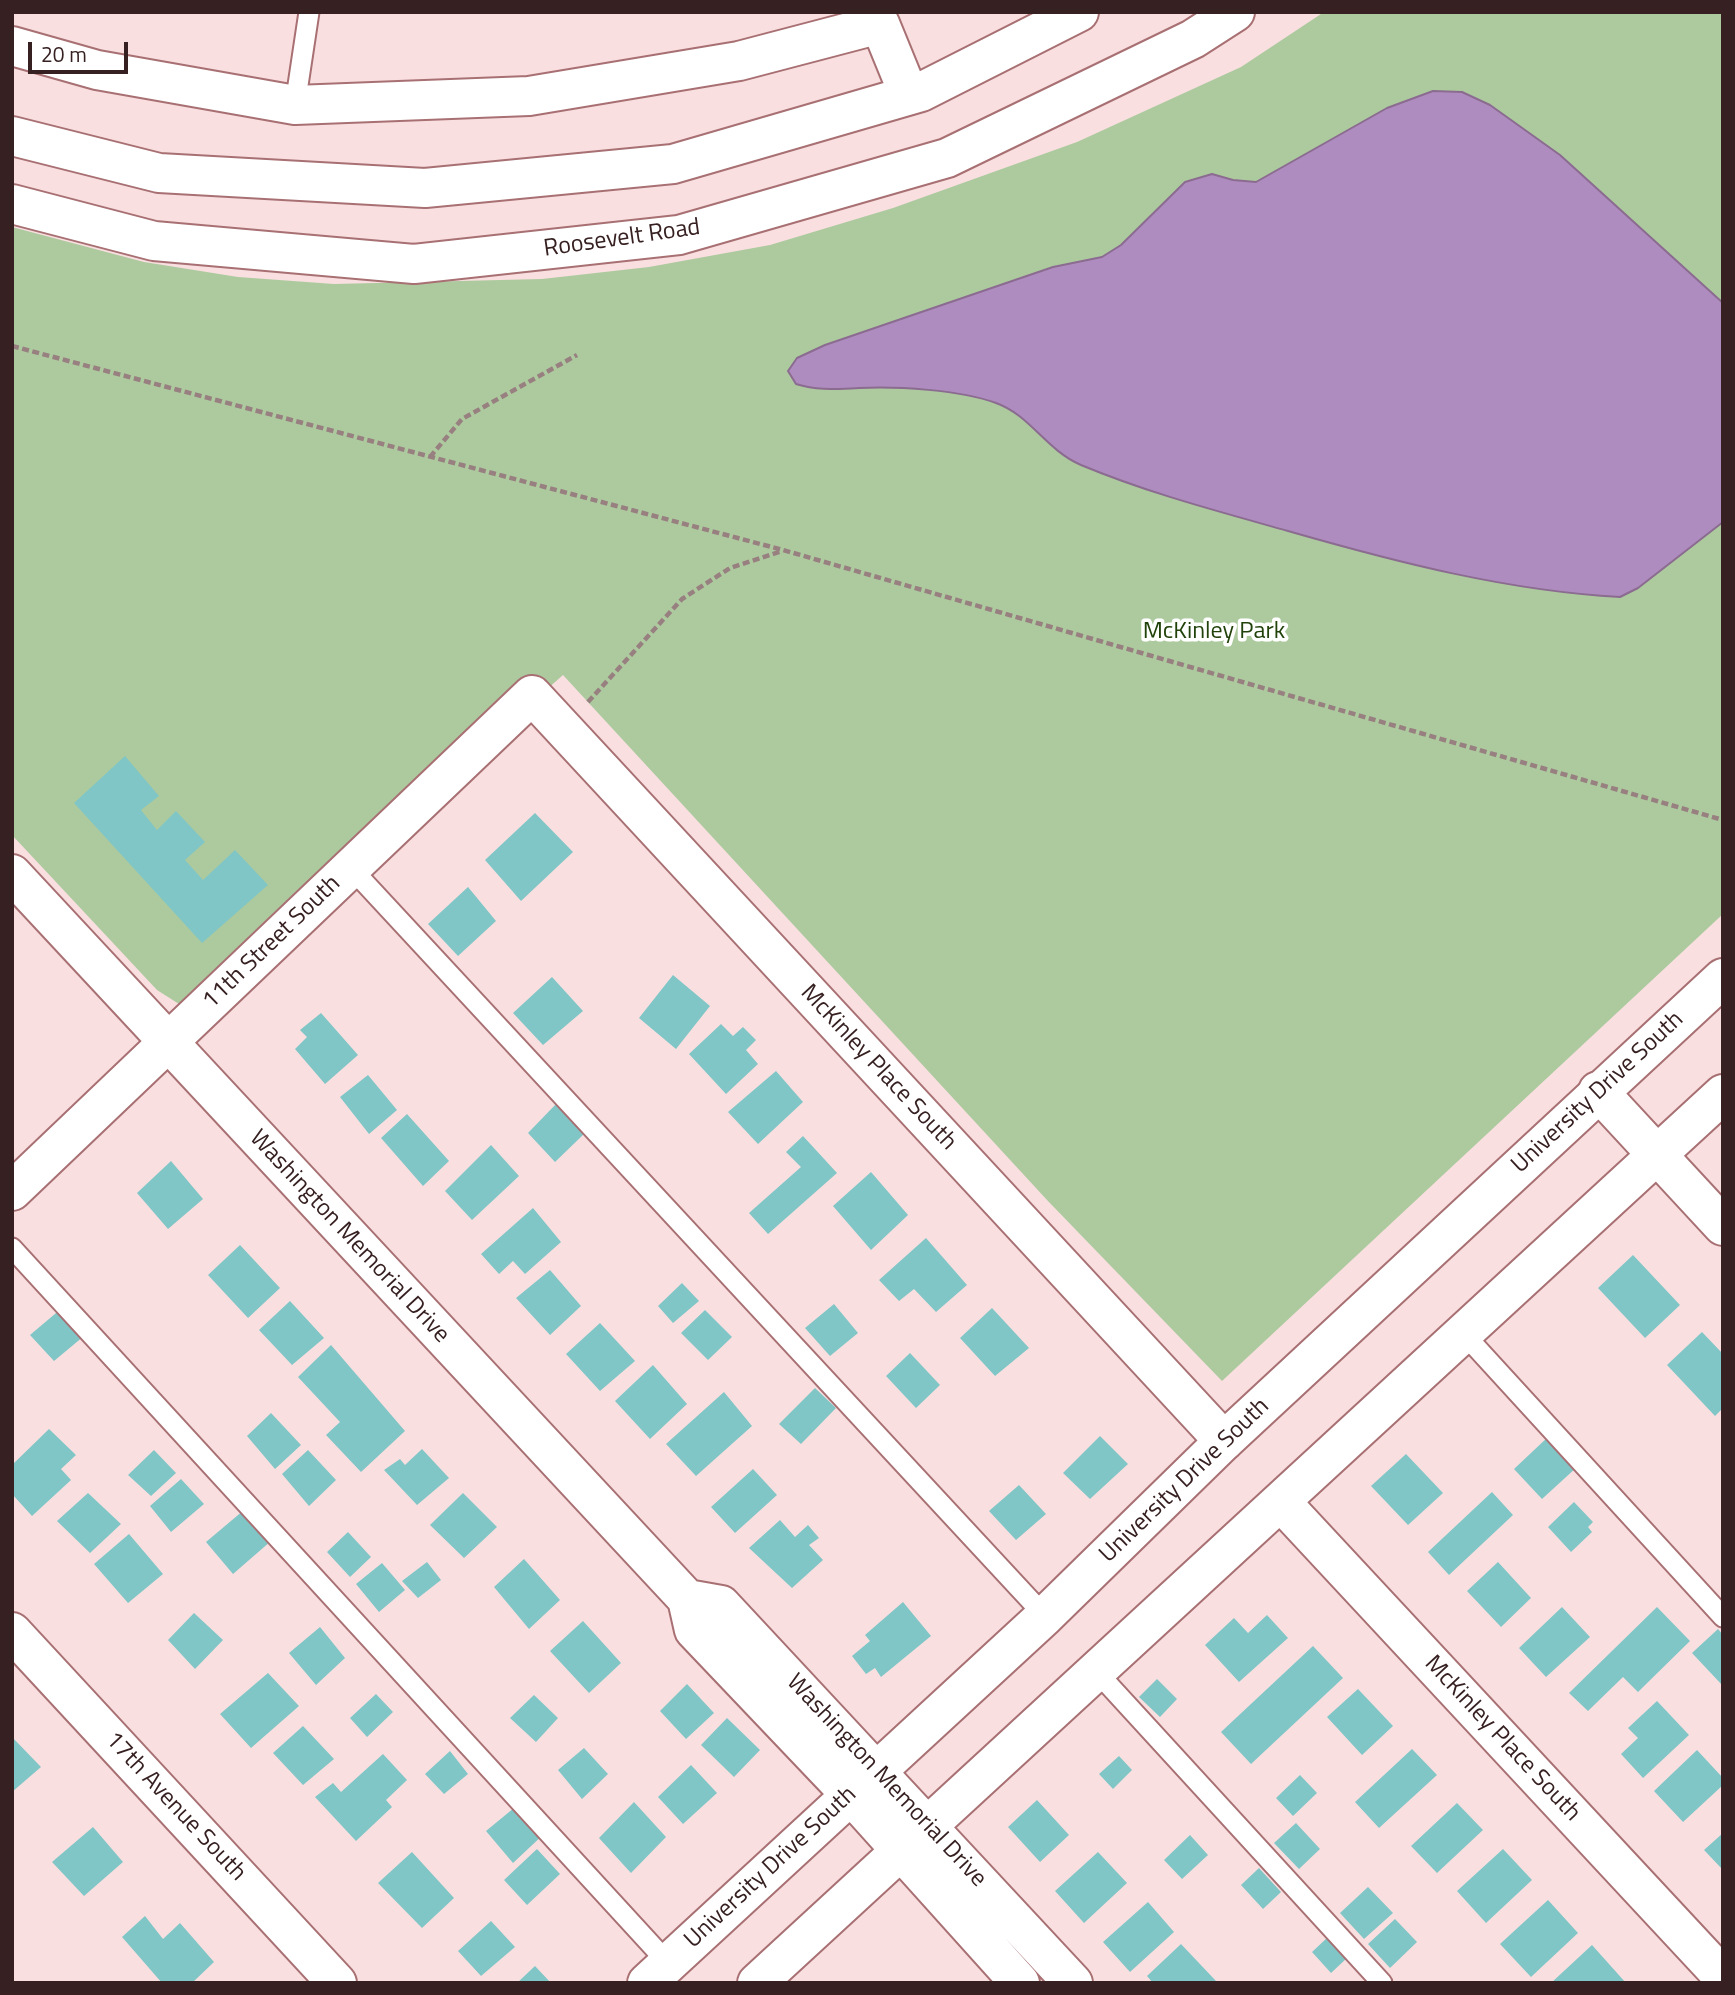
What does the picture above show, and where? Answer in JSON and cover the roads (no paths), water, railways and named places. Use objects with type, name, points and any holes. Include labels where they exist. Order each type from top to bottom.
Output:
[{"type":"street","points":[[12,136],[159,173],[425,188],[673,164],[909,95],[1079,12]]},
{"type":"street","name":"Roosevelt Road","points":[[12,204],[154,241],[414,264],[680,235],[947,158],[1193,39],[1235,12]]},
{"type":"street","points":[[12,46],[97,70],[295,105],[529,96],[739,61],[878,18],[909,95]]},
{"type":"street","name":"11th Street South","points":[[12,1191],[532,695]]},
{"type":"street","name":"McKinley Place South","points":[[532,695],[1224,1441]]},
{"type":"street","name":"Washington Memorial Drive","points":[[12,874],[687,1599],[694,1630],[864,1782],[928,1826],[1073,1983]]},
{"type":"street","name":"University Drive South","points":[[657,1973],[1045,1616],[1224,1441],[1598,1091],[1723,978]]},
{"type":"street","points":[[1598,1091],[1723,1226]]},
{"type":"street","points":[[757,1983],[1723,1094]]},
{"type":"street","name":"McKinley Place South","points":[[1282,1502],[1723,1977]]},
{"type":"street","name":"17th Avenue South","points":[[12,1632],[337,1983]]},
{"type":"street","name":"Washington Memorial Drive","points":[[864,1782],[901,1852],[1020,1983]]},
{"type":"lane","points":[[295,105],[309,12]]},
{"type":"lane","points":[[351,868],[1045,1616]]},
{"type":"lane","points":[[12,1248],[657,1973]]},
{"type":"lane","points":[[1464,1334],[1723,1616]]},
{"type":"lane","points":[[1096,1671],[1382,1983]]},
{"type":"park label","name":"McKinley Park","points":[[1214,632]]}]
